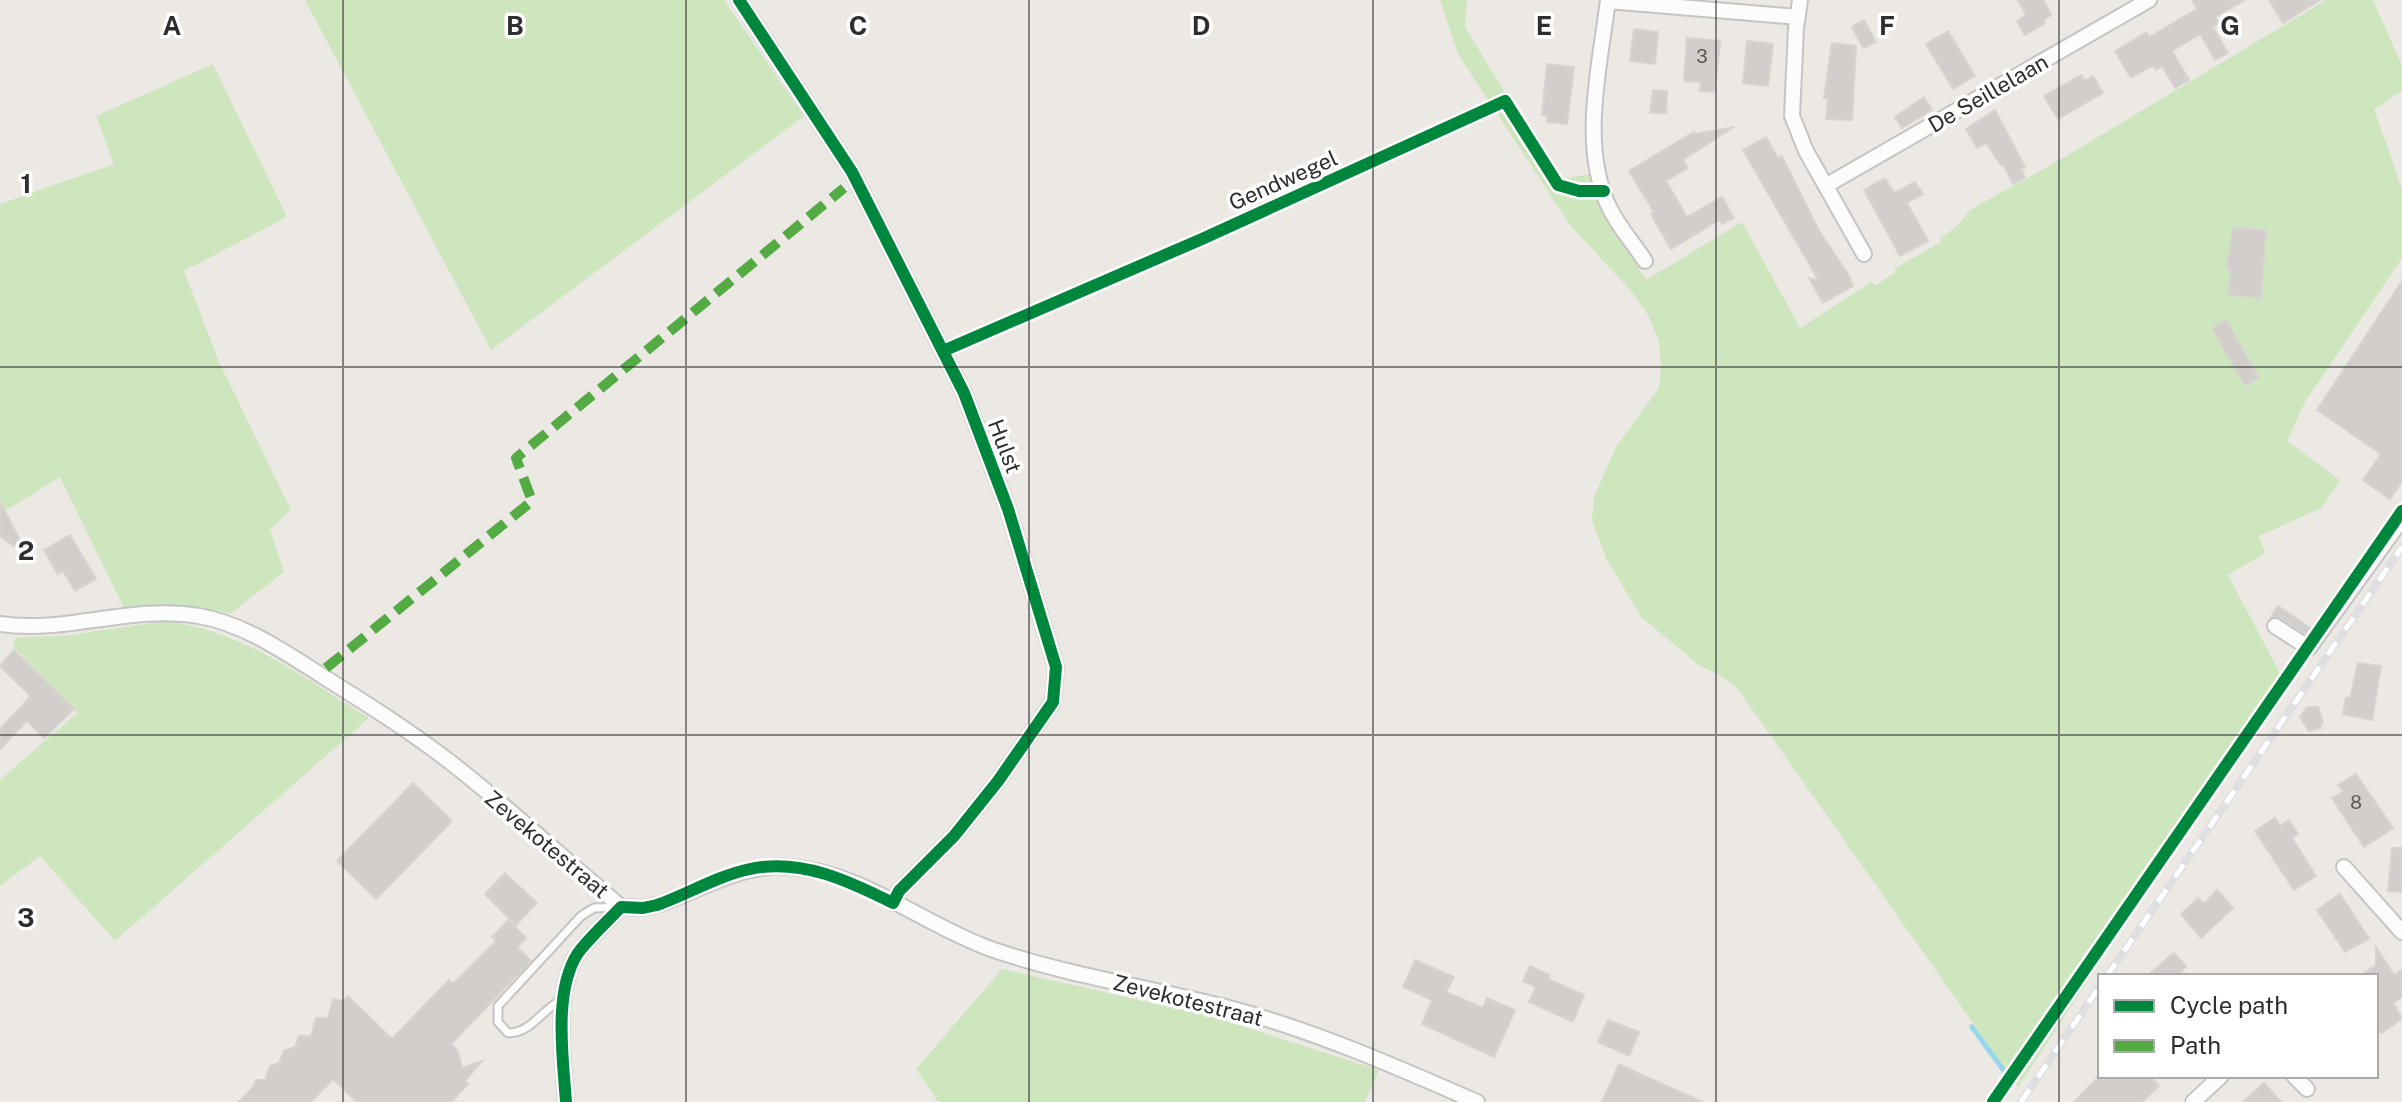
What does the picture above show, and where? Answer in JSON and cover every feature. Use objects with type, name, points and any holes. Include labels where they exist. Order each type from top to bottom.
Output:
[{"type":"street","name":"Hulst","points":[[739,0],[852,172],[964,393],[1008,509],[1056,667],[1053,702],[998,781],[954,836],[899,891],[893,903]]},
{"type":"street","points":[[1645,261],[1610,210],[1597,172],[1592,137],[1608,0],[1798,17]]},
{"type":"street","points":[[1800,0],[1792,116],[1806,151],[1864,254]]},
{"type":"street","name":"De Seillelaan","points":[[1827,185],[2149,0]]},
{"type":"street","points":[[2275,626],[2309,648],[2402,519]]},
{"type":"street","name":"Zevekotestraat","points":[[0,624],[54,626],[171,613],[201,616],[240,629],[275,646],[414,736],[621,907],[657,905],[735,874],[778,867],[813,870],[850,882],[988,948],[1028,961],[1287,1025],[1355,1049],[1477,1102]]},
{"type":"street","points":[[2344,867],[2402,932]]},
{"type":"street","points":[[566,1102],[564,999],[572,964],[579,952],[621,907]]},
{"type":"street","points":[[2193,1102],[2219,1078]]},
{"type":"street","points":[[2296,1078],[2307,1089]]},
{"type":"lane","points":[[564,999],[516,1033],[508,1033],[498,1022],[498,1006],[581,916],[594,908],[621,907]]},
{"type":"green space","points":[[305,0],[724,0],[804,116],[491,350]]},
{"type":"green space","points":[[1440,0],[1467,0],[1465,27],[1558,180],[1589,174],[1596,199],[1646,280],[1742,222],[1800,328],[1871,282],[1876,285],[1896,272],[1894,269],[1941,242],[1940,239],[1958,225],[1970,210],[2063,158],[2326,0],[2373,0],[2402,66],[2402,91],[2374,109],[2402,189],[2402,258],[2305,402],[2287,441],[2340,480],[2321,508],[2259,536],[2265,553],[2228,575],[2285,683],[2018,1087],[1737,688],[1700,666],[1641,617],[1606,558],[1592,520],[1594,497],[1616,447],[1659,388],[1659,341],[1648,315],[1631,291],[1571,226],[1459,56]]},
{"type":"green space","points":[[213,64],[287,217],[184,271],[219,362],[291,510],[270,529],[284,572],[231,613],[186,606],[124,608],[60,477],[0,514],[0,204],[114,164],[96,116]]},
{"type":"green space","points":[[165,621],[220,634],[246,645],[369,718],[115,941],[40,856],[0,886],[0,780],[77,713],[13,646],[16,638],[70,635]]},
{"type":"green space","points":[[1002,969],[1207,1015],[1379,1070],[1365,1102],[938,1102],[916,1069]]},
{"type":"building","points":[[2018,0],[2043,0],[2051,15],[2043,20],[2045,23],[2025,35],[2017,21],[2026,15]]},
{"type":"building","points":[[2192,0],[2245,0],[2215,17],[2219,23],[2213,27],[2228,53],[2215,60],[2200,34],[2172,51],[2189,80],[2175,88],[2162,66],[2156,70],[2150,67],[2131,78],[2115,51],[2147,32],[2149,37],[2197,9]]},
{"type":"building","points":[[2269,0],[2320,0],[2283,23]]},
{"type":"building","points":[[1864,20],[1876,42],[1863,48],[1852,27]]},
{"type":"building","points":[[1634,29],[1658,32],[1655,64],[1630,61]]},
{"type":"building","points":[[1948,31],[1975,76],[1953,89],[1926,44]]},
{"type":"building","points":[[1687,38],[1720,41],[1715,92],[1700,91],[1701,82],[1684,81]]},
{"type":"building","points":[[1747,41],[1773,44],[1768,86],[1743,83]]},
{"type":"building","points":[[1832,43],[1856,46],[1852,120],[1826,119],[1828,98],[1824,98]]},
{"type":"building","points":[[1547,64],[1574,67],[1567,124],[1547,122],[1548,115],[1542,115]]},
{"type":"building","points":[[2081,75],[2085,81],[2093,76],[2103,93],[2058,119],[2044,96]]},
{"type":"building","points":[[1653,90],[1667,91],[1666,113],[1650,113]]},
{"type":"building","points":[[1924,97],[1932,110],[1902,128],[1895,117]]},
{"type":"building","points":[[1995,110],[2025,167],[2021,169],[2025,177],[2013,184],[2003,164],[1986,143],[1977,148],[1966,129]]},
{"type":"building","points":[[1734,127],[1683,160],[1688,168],[1666,181],[1687,217],[1722,197],[1734,218],[1722,224],[1719,220],[1671,249],[1651,214],[1654,212],[1629,171],[1694,132]]},
{"type":"building","points":[[1766,137],[1778,158],[1782,156],[1818,229],[1853,286],[1823,303],[1809,278],[1819,281],[1743,150]]},
{"type":"building","points":[[1885,178],[1894,193],[1915,182],[1923,194],[1907,203],[1928,241],[1900,256],[1864,190]]},
{"type":"building","points":[[2233,228],[2266,230],[2261,298],[2228,295],[2231,268],[2227,268]]},
{"type":"building","points":[[2402,281],[2402,481],[2390,499],[2363,480],[2381,454],[2317,410]]},
{"type":"building","points":[[2226,320],[2259,378],[2245,386],[2212,328]]},
{"type":"building","points":[[0,502],[29,557],[0,536]]},
{"type":"building","points":[[70,535],[96,579],[75,591],[63,571],[58,574],[44,550]]},
{"type":"building","points":[[2278,606],[2310,628],[2306,634],[2280,618],[2271,617]]},
{"type":"building","points":[[14,650],[74,709],[44,738],[27,721],[0,749],[0,729],[31,696],[0,666]]},
{"type":"building","points":[[2358,663],[2381,666],[2372,720],[2343,714]]},
{"type":"building","points":[[2307,707],[2318,707],[2323,722],[2320,723],[2321,728],[2309,731],[2300,717]]},
{"type":"building","points":[[2356,774],[2393,828],[2364,847],[2332,798],[2343,792],[2338,785]]},
{"type":"building","points":[[413,783],[452,821],[376,899],[337,861]]},
{"type":"building","points":[[2275,818],[2280,826],[2289,820],[2298,834],[2292,838],[2316,876],[2294,890],[2255,831]]},
{"type":"building","points":[[2392,848],[2402,848],[2402,892],[2388,891]]},
{"type":"building","points":[[505,873],[537,903],[516,925],[485,894]]},
{"type":"building","points":[[2217,890],[2233,908],[2201,938],[2181,914],[2198,898],[2204,904]]},
{"type":"building","points":[[2340,894],[2369,939],[2345,952],[2317,910]]},
{"type":"building","points":[[508,920],[526,938],[517,947],[531,961],[451,1044],[458,1051],[462,1068],[482,1061],[465,1081],[468,1084],[451,1102],[357,1102],[333,1079],[311,1102],[239,1102],[256,1080],[265,1080],[270,1066],[279,1063],[284,1051],[295,1047],[299,1036],[311,1036],[316,1018],[328,1018],[333,999],[343,1001],[348,996],[392,1039],[449,980],[453,984],[496,941],[492,937]]},
{"type":"building","points":[[2376,947],[2394,975],[2402,970],[2402,997],[2393,1003],[2402,1019],[2381,1033],[2378,1028],[2378,974],[2363,974],[2376,965]]},
{"type":"building","points":[[2174,953],[2186,966],[2180,974],[2149,974]]},
{"type":"building","points":[[1415,960],[1454,977],[1446,992],[1483,1008],[1487,998],[1515,1010],[1494,1057],[1422,1024],[1432,1000],[1403,987]]},
{"type":"building","points":[[1530,966],[1550,975],[1548,979],[1584,995],[1573,1022],[1529,1002],[1536,987],[1523,981]]},
{"type":"building","points":[[1608,1020],[1639,1032],[1629,1056],[1598,1042]]},
{"type":"building","points":[[1619,1064],[1642,1075],[1703,1102],[1602,1102]]},
{"type":"building","points":[[2098,1077],[2152,1078],[2159,1086],[2142,1102],[2074,1102]]},
{"type":"building","points":[[2264,1083],[2281,1102],[2243,1102]]},
{"type":"waterway","points":[[1972,1027],[2010,1079]]},
{"type":"railway","points":[[2108,974],[2402,547]]},
{"type":"railway","points":[[2021,1102],[2098,989]]},
{"type":"marked path","points":[[326,668],[532,501],[516,458],[844,188]]},
{"type":"cycle path","points":[[566,1102],[562,1046],[565,986],[578,953],[621,907],[657,905],[726,876],[769,866],[824,874],[893,903],[899,891],[954,836],[998,781],[1053,702],[1056,667],[1008,509],[964,393],[852,172],[739,0]]},
{"type":"cycle path","name":"Gendwegel","points":[[943,351],[1202,239],[1505,101],[1558,185],[1579,191],[1604,191]]},
{"type":"cycle path","points":[[1993,1102],[2402,511]]}]
